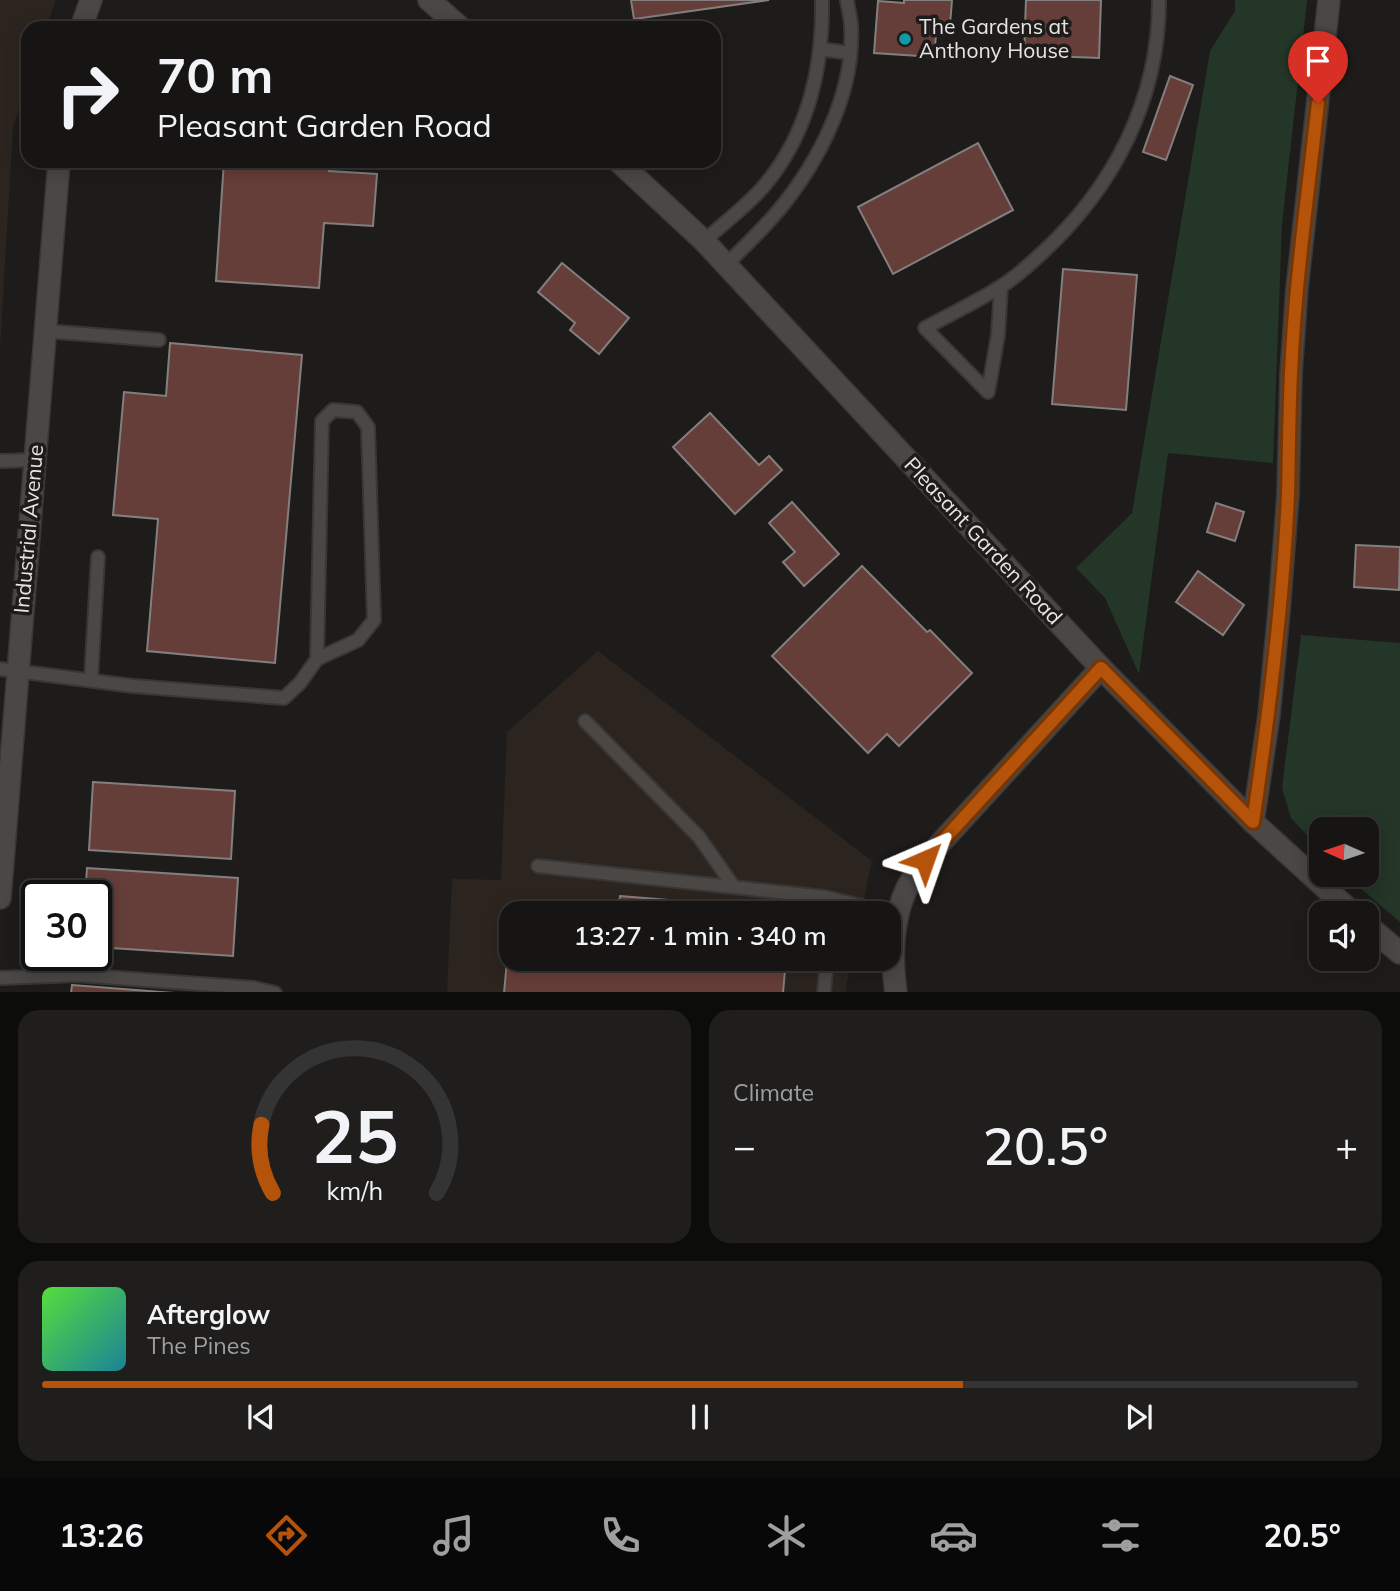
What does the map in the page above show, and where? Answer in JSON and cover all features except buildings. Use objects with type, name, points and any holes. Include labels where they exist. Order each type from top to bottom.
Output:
[{"type":"main road","points":[[84,21],[91,0]]},
{"type":"main road","points":[[429,0],[453,21]]},
{"type":"main road","points":[[1253,822],[1269,715],[1279,611],[1288,495],[1291,373],[1297,288],[1329,0]]},
{"type":"main road","name":"Industrial Avenue","points":[[0,898],[9,669],[35,460],[58,168]]},
{"type":"main road","name":"Pleasant Garden Road","points":[[626,168],[704,241],[1101,668],[1253,822],[1340,901]]},
{"type":"main road","points":[[901,905],[906,889],[925,860],[1101,668]]},
{"type":"main road","points":[[1379,935],[1400,953]]},
{"type":"main road","points":[[894,971],[896,992]]},
{"type":"lane","points":[[704,241],[762,188],[778,168],[796,137],[807,112],[816,80],[822,0]]},
{"type":"lane","points":[[726,265],[778,212],[793,192],[819,150],[838,110],[850,53],[852,24],[847,0]]},
{"type":"lane","points":[[1001,287],[998,335],[988,392],[925,328],[1001,287],[1058,238],[1095,196],[1117,162],[1135,126],[1151,74],[1159,24],[1159,0]]},
{"type":"lane","points":[[820,49],[850,53]]},
{"type":"lane","points":[[796,137],[819,150]]},
{"type":"lane","points":[[45,331],[159,340]]},
{"type":"lane","points":[[9,669],[133,686],[284,698],[300,684],[317,659],[358,640],[374,620],[368,427],[358,412],[333,410],[322,421],[317,659]]},
{"type":"lane","points":[[0,461],[35,460]]},
{"type":"lane","points":[[90,680],[98,556]]},
{"type":"lane","points":[[585,721],[699,837],[734,887]]},
{"type":"lane","points":[[538,866],[840,901]]},
{"type":"lane","points":[[824,992],[826,971]]},
{"type":"lane","points":[[0,978],[77,975],[254,988],[275,992]]},
{"type":"shaded area","points":[[0,0],[56,0],[48,21],[21,21],[21,103],[13,127],[0,348]]},
{"type":"shaded area","points":[[598,651],[872,861],[864,901],[499,901],[499,971],[849,971],[847,992],[447,992],[452,879],[501,880],[507,732]]},
{"type":"green space","points":[[1235,0],[1307,0],[1282,224],[1273,463],[1168,453],[1139,674],[1105,598],[1076,568],[1132,513],[1210,51],[1235,11]]},
{"type":"green space","points":[[1301,635],[1400,643],[1400,922],[1379,904],[1379,901],[1359,887],[1379,887],[1379,817],[1309,817],[1309,837],[1291,818],[1282,788]]},
{"type":"place","name":"The Gardens at Anthony House","points":[[905,39]]},
{"type":"route","points":[[925,860],[1101,668],[1253,822],[1269,715],[1279,611],[1288,495],[1292,352],[1318,103]]}]
